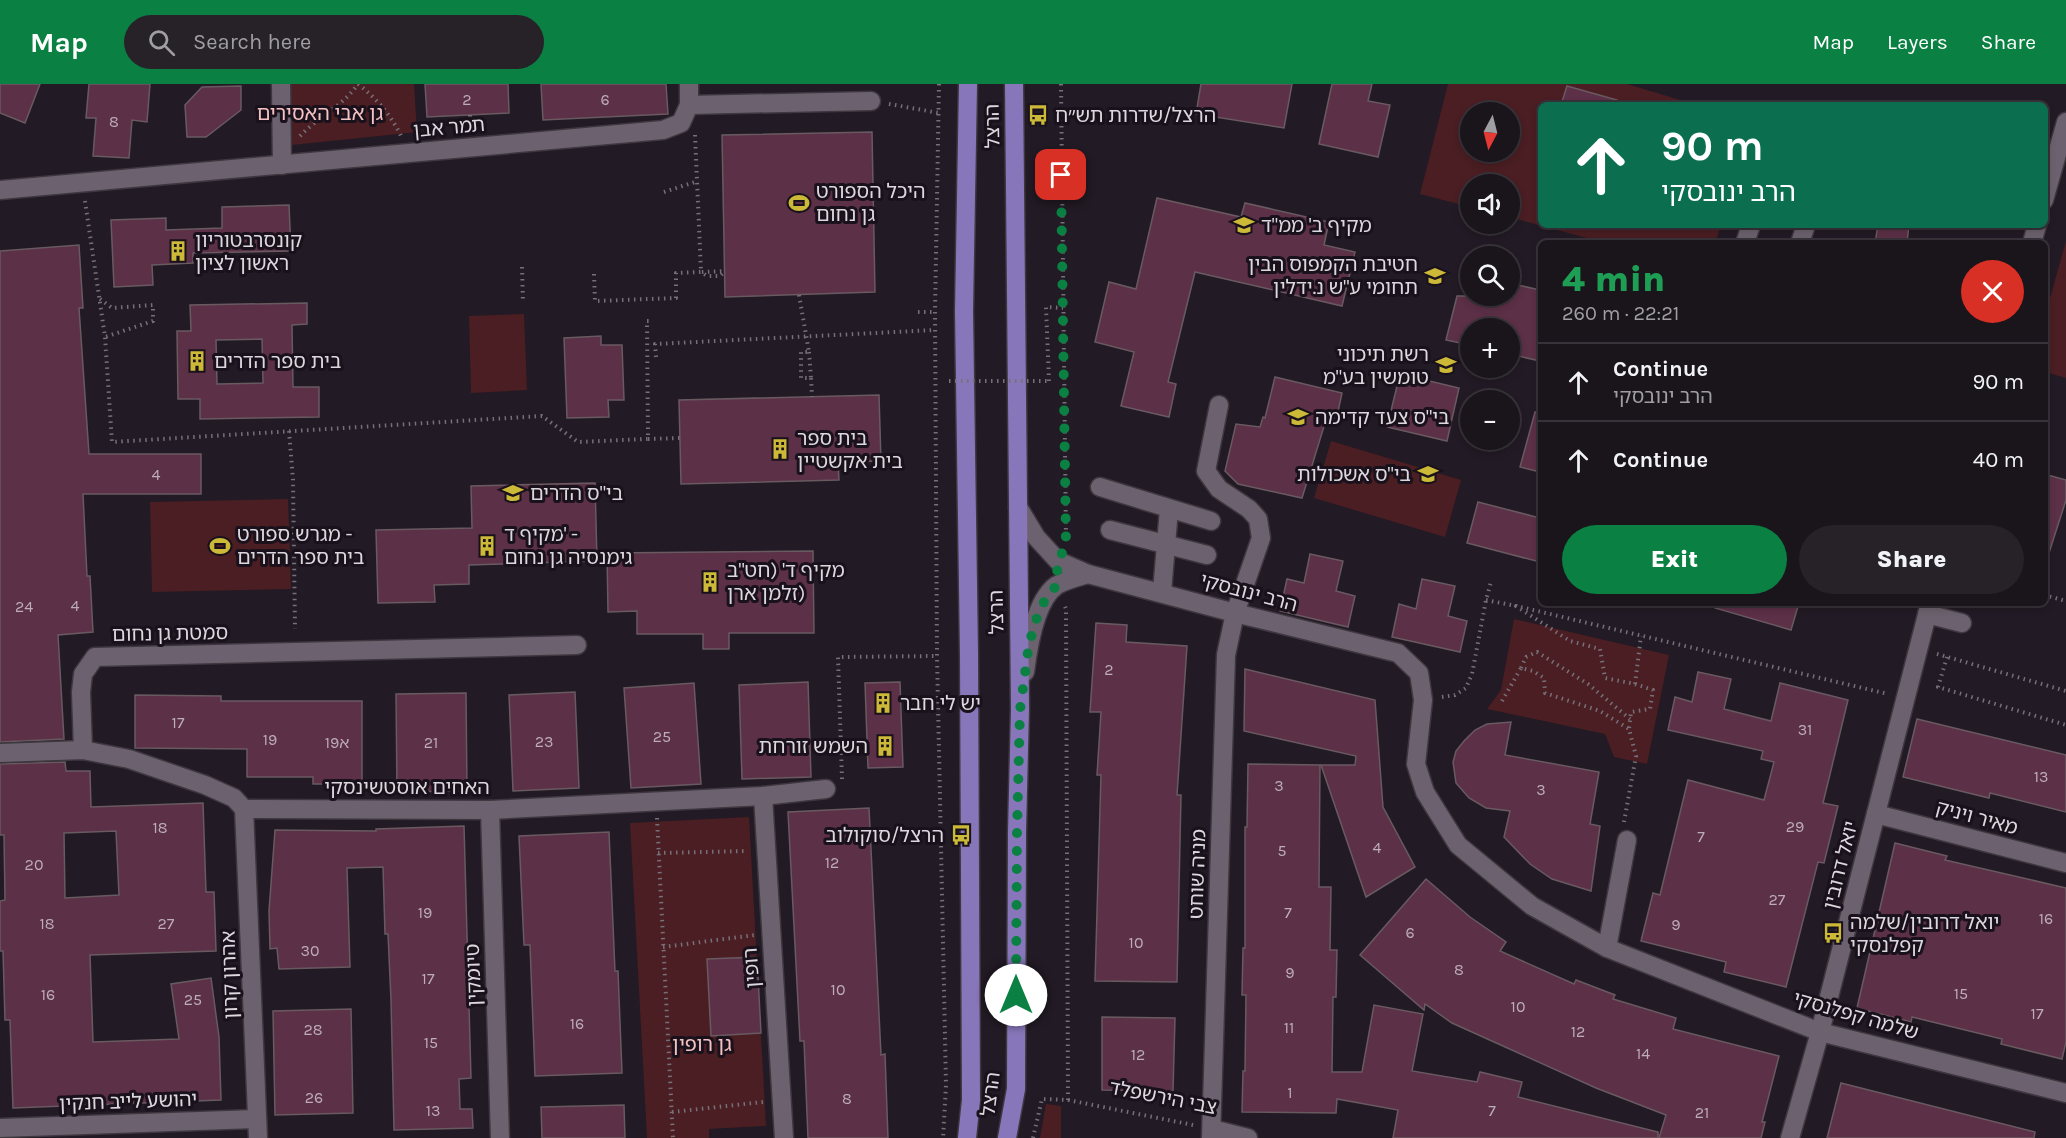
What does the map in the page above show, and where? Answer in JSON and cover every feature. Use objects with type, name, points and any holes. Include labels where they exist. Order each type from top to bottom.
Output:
[{"type":"main road","name":"הרצל","points":[[967,1138],[970,1100],[969,654],[964,311],[968,84]]},
{"type":"main road","name":"הרצל","points":[[1006,1138],[1016,1089],[1020,710],[1014,84]]},
{"type":"street","points":[[281,84],[282,165]]},
{"type":"street","points":[[689,84],[689,105],[871,101]]},
{"type":"street","points":[[773,103],[796,89]]},
{"type":"street","name":"תמר אבן","points":[[0,190],[663,130],[681,123],[689,105]]},
{"type":"street","points":[[2048,186],[2066,122]]},
{"type":"street","name":"מניה שוחט","points":[[1212,1134],[1226,655],[1235,613],[1261,538],[1258,519],[1249,509],[1219,489],[1206,471],[1219,405]]},
{"type":"street","points":[[1100,487],[1211,521]]},
{"type":"street","name":"הרב ינובסקי","points":[[1018,507],[1036,537],[1058,561],[1088,574],[1398,653]]},
{"type":"street","points":[[1162,592],[1169,509]]},
{"type":"street","points":[[1110,530],[1206,555]]},
{"type":"street","points":[[1020,710],[1029,644],[1038,614],[1056,586],[1088,574]]},
{"type":"street","points":[[1929,608],[1962,623]]},
{"type":"street","name":"יואל דרובין","points":[[1790,1138],[1820,1032],[1929,608]]},
{"type":"street","name":"סמטת גן נחום","points":[[83,750],[81,692],[83,674],[95,657],[577,645]]},
{"type":"street","name":"שלמה קפלנסקי","points":[[1398,653],[1419,673],[1423,700],[1416,764],[1425,792],[1458,845],[1532,906],[1607,948],[1820,1032],[2066,1093]]},
{"type":"street","points":[[0,753],[83,750],[129,759],[187,778],[234,798],[244,809]]},
{"type":"street","name":"האחים אוסטשינסקי","points":[[244,809],[490,810],[763,796],[826,789]]},
{"type":"street","name":"רופין","points":[[763,796],[784,1138]]},
{"type":"street","name":"אהרון קרון","points":[[244,809],[258,1138]]},
{"type":"street","name":"טיומקין","points":[[490,810],[500,1138]]},
{"type":"street","name":"מאיר ויניק","points":[[1876,814],[2066,863]]},
{"type":"street","points":[[1607,948],[1627,840]]},
{"type":"street","name":"יהושע לייב חנקין","points":[[0,1128],[257,1119]]},
{"type":"street","name":"צבי הירשפלד","points":[[1212,1134],[1248,1138]]},
{"type":"path","points":[[299,137],[348,98],[358,84],[375,97],[392,118],[408,153]]},
{"type":"path","points":[[939,84],[935,338],[937,656],[946,1085],[943,1138]]},
{"type":"path","points":[[1058,561],[1066,545],[1060,84]]},
{"type":"path","points":[[871,101],[939,113]]},
{"type":"path","points":[[689,105],[696,140],[701,272]]},
{"type":"path","points":[[664,192],[698,181]]},
{"type":"path","points":[[82,183],[105,337],[112,442],[542,416],[578,442],[680,438]]},
{"type":"path","points":[[522,267],[523,302]]},
{"type":"path","points":[[594,274],[595,301],[676,298],[676,273],[725,271],[720,276],[707,276],[701,272]]},
{"type":"path","points":[[799,295],[807,336],[812,397]]},
{"type":"path","points":[[99,299],[112,308],[153,305],[153,321],[105,337]]},
{"type":"path","points":[[949,381],[1049,381],[1046,308],[1063,308]]},
{"type":"path","points":[[918,312],[935,312]]},
{"type":"path","points":[[648,439],[647,321],[649,321]]},
{"type":"path","points":[[656,357],[655,344],[935,330]]},
{"type":"path","points":[[935,338],[941,337]]},
{"type":"path","points":[[809,352],[801,352],[801,378],[811,378]]},
{"type":"path","points":[[289,431],[295,629]]},
{"type":"path","points":[[1423,700],[1455,695],[1466,688],[1472,674],[1491,582]]},
{"type":"path","points":[[1056,586],[1066,609],[1068,1100]]},
{"type":"path","points":[[2048,597],[2066,602]]},
{"type":"path","points":[[1486,600],[1906,698]]},
{"type":"path","points":[[1516,606],[1570,641],[1600,649],[1605,678],[1653,690],[1650,709],[1631,712],[1629,729],[1636,756],[1622,834],[1627,840]]},
{"type":"path","points":[[1635,684],[1641,636]]},
{"type":"path","points":[[1918,649],[2066,691]]},
{"type":"path","points":[[1502,701],[1526,657],[1537,652],[1588,684],[1630,719]]},
{"type":"path","points":[[826,789],[842,787],[838,657],[937,656]]},
{"type":"path","points":[[1947,657],[1938,687],[2066,725]]},
{"type":"path","points":[[1521,668],[1533,671],[1544,678],[1545,693],[1600,711],[1629,729]]},
{"type":"path","points":[[656,802],[673,1138]]},
{"type":"path","points":[[658,853],[736,851]]},
{"type":"path","points":[[663,947],[771,933]]},
{"type":"path","name":"צבי הירשפלד","points":[[1033,1138],[1042,1099],[1068,1100],[1212,1134]]},
{"type":"path","points":[[672,1112],[781,1100]]},
{"type":"green space","name":"גן אבי האסירים","points":[[290,84],[414,84],[417,132],[292,145]]},
{"type":"green space","points":[[1448,84],[1627,84],[1687,102],[1538,102],[1538,225],[1520,220],[1520,174],[1460,174],[1460,204],[1420,194]]},
{"type":"green space","points":[[1550,228],[1720,228],[1716,240],[1594,240]]},
{"type":"green space","points":[[2066,241],[2066,378],[2048,373],[2048,305]]},
{"type":"green space","points":[[524,314],[527,390],[471,393],[469,316]]},
{"type":"green space","points":[[1331,441],[1461,480],[1445,537],[1314,498]]},
{"type":"green space","name":"מגרש ספורט - בית ספר הדרים","points":[[288,499],[291,589],[152,592],[150,502]]},
{"type":"green space","points":[[1514,619],[1669,655],[1647,764],[1614,757],[1605,734],[1487,709],[1501,690]]},
{"type":"green space","name":"גן רופין","points":[[749,817],[766,1126],[709,1129],[709,1138],[647,1138],[630,823]]},
{"type":"green space","points":[[1046,1104],[1061,1106],[1061,1138],[1040,1138]]},
{"type":"building","points":[[0,84],[40,84],[25,123],[0,113]]},
{"type":"building","points":[[89,84],[150,84],[147,122],[132,120],[129,158],[93,156],[96,118],[86,118]]},
{"type":"building","points":[[425,84],[508,84],[509,113],[427,117]]},
{"type":"building","points":[[541,84],[666,84],[668,114],[543,120]]},
{"type":"building","points":[[1201,84],[1292,84],[1284,128],[1196,114]]},
{"type":"building","points":[[1332,84],[1372,84],[1368,101],[1390,105],[1378,157],[1319,144]]},
{"type":"building","points":[[241,86],[241,110],[206,137],[187,137],[185,105],[202,87]]},
{"type":"building","points":[[1567,86],[1617,100],[1617,102],[1562,102]]},
{"type":"building","name":"היכל הספורט גן נחום","points":[[872,132],[875,292],[725,297],[722,135]]},
{"type":"building","points":[[1157,198],[1241,217],[1245,203],[1329,222],[1324,245],[1355,252],[1342,306],[1195,272],[1168,382],[1176,384],[1169,417],[1121,406],[1134,352],[1095,342],[1109,282],[1136,289]]},
{"type":"building","points":[[289,205],[291,251],[193,253],[193,263],[152,265],[153,285],[114,287],[111,220],[166,218],[166,230],[222,228],[222,207]]},
{"type":"building","points":[[1878,228],[1909,228],[1907,240],[1876,240]]},
{"type":"building","points":[[79,245],[83,308],[79,308],[89,454],[201,454],[201,494],[83,494],[87,576],[90,576],[93,632],[58,635],[64,739],[0,742],[0,251]]},
{"type":"building","points":[[1520,285],[1538,290],[1538,361],[1520,356],[1520,318],[1460,318],[1460,343],[1446,340],[1457,296],[1460,296],[1460,306],[1520,306]]},
{"type":"building","name":"בית ספר הדרים","points":[[307,303],[307,324],[292,325],[293,387],[319,387],[319,417],[200,419],[200,399],[178,399],[177,331],[191,331],[190,305]],"holes":[[[262,339],[263,383],[217,384],[216,340]]]},
{"type":"building","points":[[601,336],[601,345],[622,345],[624,400],[608,400],[609,417],[567,418],[564,338]]},
{"type":"building","points":[[1400,374],[1459,388],[1447,441],[1387,427]]},
{"type":"building","points":[[1275,377],[1342,393],[1335,425],[1325,423],[1302,498],[1238,484],[1225,471],[1236,424],[1260,427],[1263,417],[1265,418]]},
{"type":"building","name":"בית ספר בית אקשטיין","points":[[879,395],[881,461],[838,462],[839,480],[681,484],[679,400]]},
{"type":"building","points":[[1535,412],[1538,413],[1538,472],[1520,467]]},
{"type":"building","points":[[2048,475],[2066,480],[2066,500],[2048,556]]},
{"type":"building","name":"מקיף ד' - גימנסיה גן נחום","points":[[595,483],[597,561],[469,565],[469,584],[434,585],[435,602],[378,603],[376,530],[472,528],[471,486]]},
{"type":"building","points":[[1478,502],[1538,517],[1538,561],[1467,543]]},
{"type":"building","name":"מקיף ד' (חט\"ב זלמן ארן)","points":[[813,551],[814,633],[729,633],[729,649],[703,649],[703,634],[637,634],[637,611],[608,612],[607,553]]},
{"type":"building","points":[[1310,554],[1343,561],[1336,591],[1355,596],[1348,627],[1280,611],[1287,579],[1304,583]]},
{"type":"building","points":[[1422,579],[1455,586],[1448,616],[1467,621],[1460,652],[1392,637],[1399,604],[1416,609]]},
{"type":"building","points":[[1715,606],[1798,606],[1791,630],[1715,608]]},
{"type":"building","points":[[1096,623],[1127,625],[1126,642],[1187,646],[1177,795],[1181,795],[1177,982],[1095,981],[1101,775],[1097,775],[1101,712],[1090,712]]},
{"type":"building","points":[[1245,669],[1375,700],[1383,807],[1415,867],[1366,897],[1321,765],[1355,765],[1356,756],[1244,731]]},
{"type":"building","points":[[1698,672],[1731,679],[1724,709],[1771,721],[1780,683],[1848,700],[1823,803],[1838,806],[1824,863],[1818,862],[1786,987],[1724,972],[1726,962],[1641,941],[1653,893],[1660,895],[1688,780],[1764,800],[1774,762],[1761,759],[1763,751],[1668,730],[1675,697],[1692,702]]},
{"type":"building","points":[[808,682],[811,777],[742,779],[739,685]]},
{"type":"building","points":[[900,682],[903,767],[868,768],[865,683]]},
{"type":"building","points":[[694,683],[701,784],[631,788],[624,688]]},
{"type":"building","points":[[575,692],[579,788],[513,791],[509,695]]},
{"type":"building","points":[[466,693],[467,791],[397,792],[396,694]]},
{"type":"building","points":[[135,695],[221,696],[221,701],[362,701],[362,784],[313,784],[313,777],[247,777],[247,749],[135,748]]},
{"type":"building","points":[[1917,719],[2066,755],[2066,812],[1990,793],[1989,798],[1903,777]]},
{"type":"building","points":[[1511,722],[1505,755],[1599,772],[1590,824],[1600,826],[1591,891],[1552,879],[1530,864],[1504,837],[1510,811],[1486,808],[1469,798],[1456,783],[1453,762],[1456,751],[1464,741],[1475,730],[1487,724]]},
{"type":"building","points":[[65,762],[66,771],[90,771],[91,807],[203,803],[206,892],[214,892],[216,951],[90,955],[93,1042],[179,1039],[171,984],[211,978],[219,1037],[221,1100],[13,1108],[10,1020],[5,1020],[3,951],[0,951],[0,901],[5,900],[4,835],[0,835],[0,764]],"holes":[[[116,831],[119,895],[65,898],[64,833]]]},
{"type":"building","points":[[1248,764],[1320,765],[1319,887],[1331,887],[1330,950],[1337,950],[1336,997],[1333,997],[1332,1072],[1362,1072],[1374,1005],[1423,1014],[1412,1071],[1477,1082],[1480,1072],[1522,1082],[1518,1097],[1658,1132],[1658,1138],[1393,1138],[1398,1110],[1337,1099],[1336,1113],[1242,1112],[1243,1071],[1245,1071],[1246,995],[1242,995]]},
{"type":"building","points":[[869,808],[881,1055],[885,1054],[888,1138],[808,1138],[804,1041],[800,1041],[788,812]]},
{"type":"building","points":[[464,826],[471,1078],[459,1079],[460,1109],[472,1109],[473,1128],[394,1130],[391,1000],[388,934],[385,934],[383,867],[347,868],[350,967],[279,969],[277,948],[270,949],[269,911],[275,830],[376,831],[376,829]]},
{"type":"building","points":[[609,832],[622,1073],[535,1076],[530,945],[524,945],[519,836]]},
{"type":"building","points":[[1895,843],[1947,856],[1945,860],[2066,888],[2066,1042],[2062,1059],[2001,1044],[2002,1039],[1912,1017],[1911,1022],[1857,1008]]},
{"type":"building","points":[[1426,879],[1470,917],[1506,942],[1500,951],[1574,984],[1576,980],[1615,995],[1613,999],[1676,1018],[1673,1029],[1779,1056],[1762,1122],[1765,1122],[1761,1138],[1659,1138],[1666,1115],[1596,1088],[1452,1023],[1425,1004],[1424,1010],[1360,955]]},
{"type":"building","points":[[757,957],[761,1033],[711,1036],[707,959]]},
{"type":"building","points":[[351,1009],[353,1113],[275,1115],[273,1011]]},
{"type":"building","points":[[1102,1017],[1175,1018],[1173,1091],[1102,1090]]},
{"type":"building","points":[[1841,1083],[2035,1132],[2034,1138],[1827,1138]]},
{"type":"building","points":[[624,1105],[625,1138],[542,1138],[541,1107]]},
{"type":"place","name":"הרצל/שדרות תש״ח","points":[[1038,115]]},
{"type":"place","name":"היכל הספורט גן נחום","points":[[799,203]]},
{"type":"place","name":"מקיף ב' ממ\"ד","points":[[1244,225]]},
{"type":"place","name":"קונסרבטוריון ראשון לציון","points":[[178,251]]},
{"type":"place","name":"חטיבת הקמפוס הבין תחומי ע\"ש נ.ידלין","points":[[1435,276]]},
{"type":"place","name":"בית ספר הדרים","points":[[197,361]]},
{"type":"place","name":"רשת תיכוני טומשין בע\"מ","points":[[1446,365]]},
{"type":"place","name":"בי\"ס צעד קדימה","points":[[1298,417]]},
{"type":"place","name":"בית ספר בית אקשטיין","points":[[780,449]]},
{"type":"place","name":"בי\"ס אשכולות","points":[[1428,474]]},
{"type":"place","name":"בי\"ס הדרים","points":[[513,493]]},
{"type":"place","name":"מגרש ספורט - בית ספר הדרים","points":[[220,546]]},
{"type":"place","name":"מקיף ד' - גימנסיה גן נחום","points":[[487,546]]},
{"type":"place","name":"מקיף ד' (חט\"ב זלמן ארן)","points":[[710,582]]},
{"type":"place","name":"יש לי חבר","points":[[883,703]]},
{"type":"place","name":"השמש זורחת","points":[[885,746]]},
{"type":"place","name":"הרצל/סוקולוב","points":[[961,835]]},
{"type":"place","name":"יואל דרובין/שלמה קפלנסקי","points":[[1833,933]]},
{"type":"route","points":[[1016,995],[1020,710],[1029,644],[1038,614],[1056,586],[1058,561],[1066,545],[1061,175]]}]
